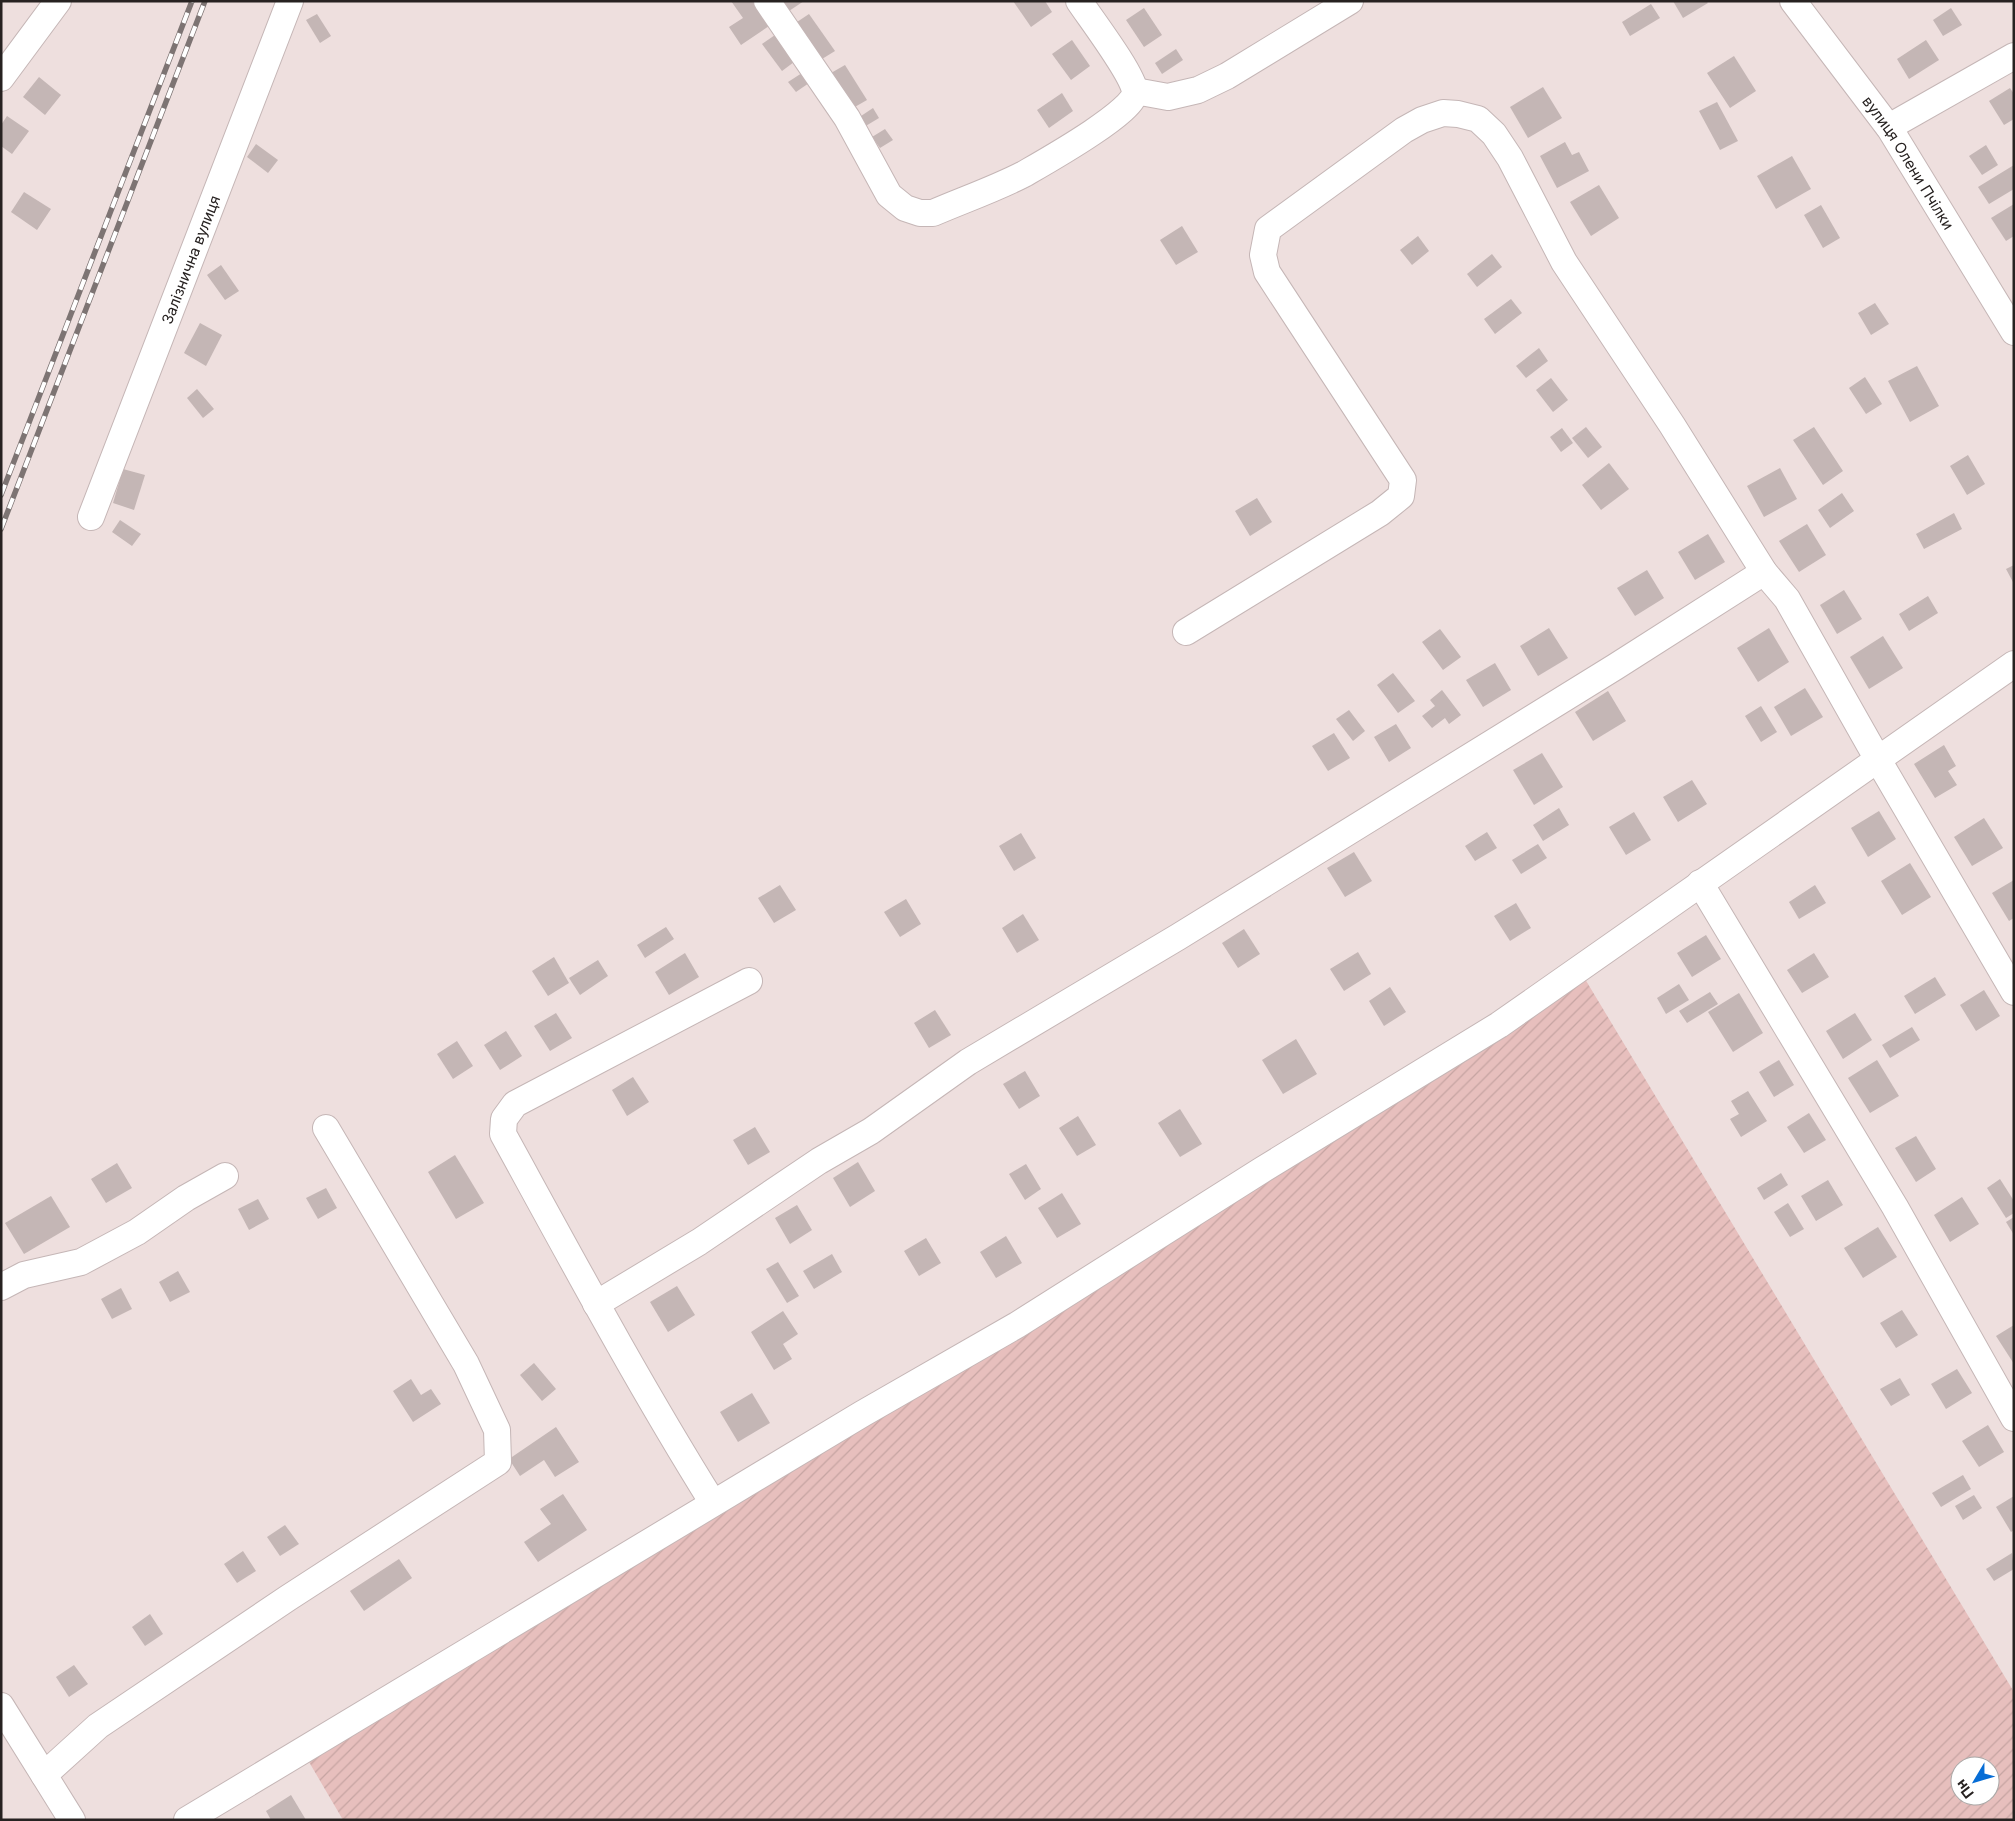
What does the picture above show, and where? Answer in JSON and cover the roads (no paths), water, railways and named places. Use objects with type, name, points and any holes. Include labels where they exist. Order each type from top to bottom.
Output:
[{"type":"street","points":[[1,78],[58,1]]},
{"type":"street","name":"Залізнична вулиця","points":[[90,516],[290,1]]},
{"type":"street","points":[[767,1],[847,118],[890,194],[906,208],[920,213],[933,213],[1023,174],[1111,121],[1133,101],[1135,92],[1127,72],[1079,1]]},
{"type":"street","points":[[1135,92],[1168,96],[1198,90],[1228,76],[1350,1]]},
{"type":"street","name":"вулиця Олени Пчілки","points":[[1794,1],[1889,127],[2014,332]]},
{"type":"street","points":[[1889,127],[2014,56]]},
{"type":"street","points":[[1186,632],[1380,513],[1401,496],[1402,480],[1267,272],[1263,255],[1268,229],[1404,130],[1422,120],[1443,113],[1458,114],[1478,119],[1494,134],[1510,158],[1564,262],[1672,425],[1764,572],[1787,599],[1877,758],[2014,992]]},
{"type":"street","points":[[596,1304],[699,1242],[819,1161],[871,1131],[968,1062],[1178,937],[1615,667],[1764,572]]},
{"type":"street","points":[[187,1820],[862,1414],[1017,1325],[1262,1170],[1500,1025],[1877,758],[2014,664]]},
{"type":"street","points":[[1700,883],[1895,1207],[2014,1418]]},
{"type":"street","points":[[713,1503],[596,1304],[503,1134],[504,1119],[515,1104],[749,980]]},
{"type":"street","points":[[44,1775],[98,1726],[288,1598],[498,1462],[497,1430],[466,1364],[326,1128]]},
{"type":"street","points":[[1,1287],[24,1275],[81,1262],[137,1232],[186,1198],[225,1176]]},
{"type":"street","points":[[1,1706],[72,1820]]},
{"type":"railway","points":[[1,495],[192,1]]},
{"type":"railway","points":[[1,529],[205,1]]}]
